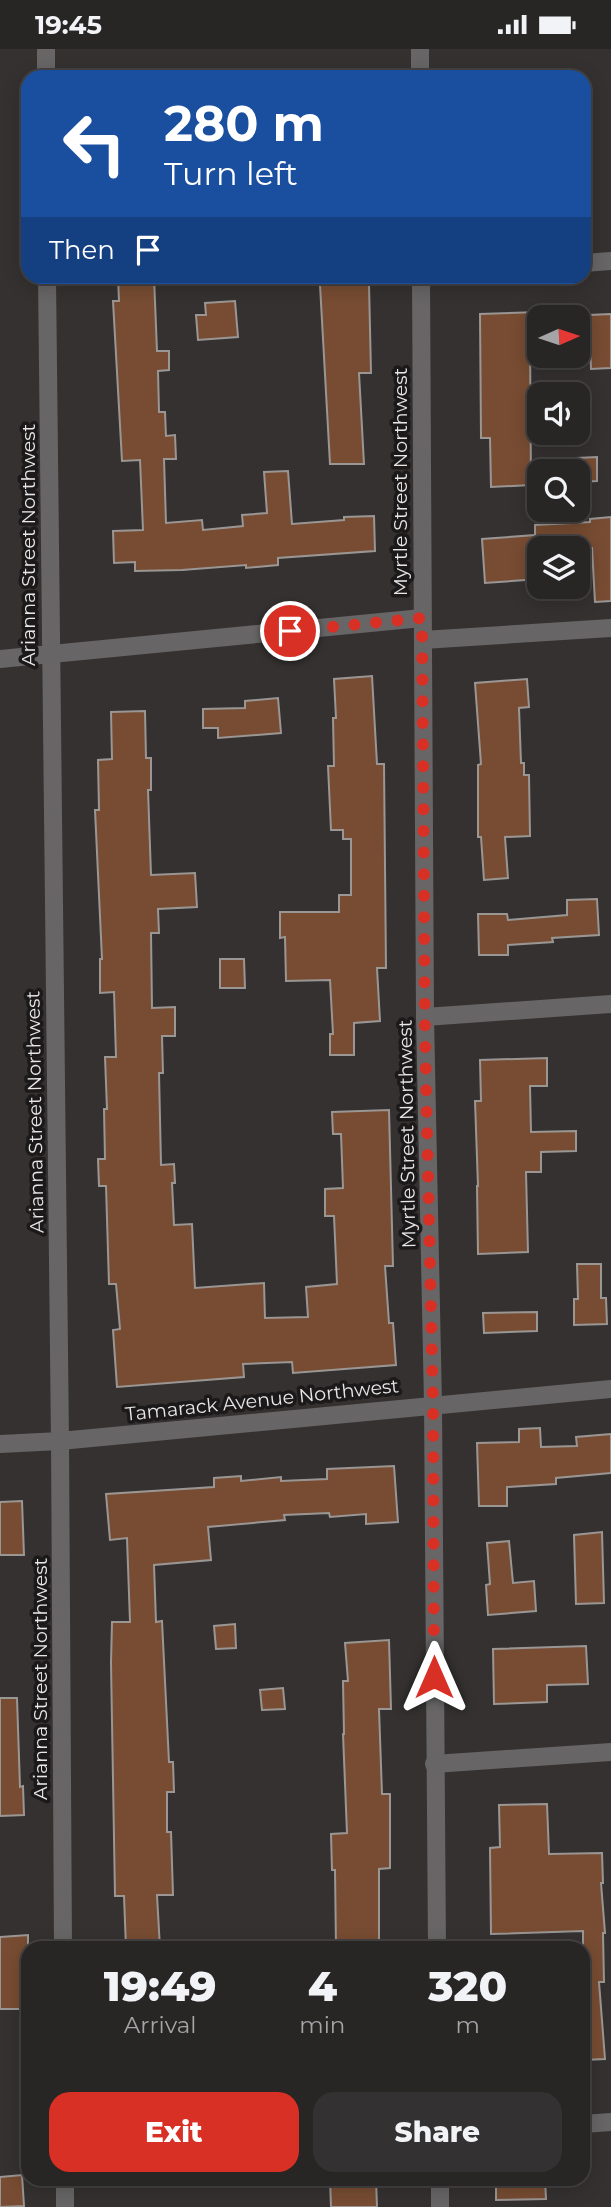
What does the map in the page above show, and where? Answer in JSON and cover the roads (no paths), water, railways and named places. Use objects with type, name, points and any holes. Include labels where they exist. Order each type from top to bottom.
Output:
[{"type":"street","points":[[46,49],[46,70]]},
{"type":"street","points":[[420,49],[420,70]]},
{"type":"street","points":[[591,262],[611,261]]},
{"type":"street","name":"Arianna Street Northwest","points":[[47,284],[63,1941]]},
{"type":"street","name":"Myrtle Street Northwest","points":[[421,284],[425,1017],[433,1404],[437,1941]]},
{"type":"street","points":[[0,659],[422,618]]},
{"type":"street","points":[[423,640],[611,628]]},
{"type":"street","points":[[425,1017],[611,1004]]},
{"type":"street","name":"Tamarack Avenue Northwest","points":[[0,1444],[60,1441],[611,1389]]},
{"type":"street","points":[[434,1764],[611,1752]]},
{"type":"street","points":[[590,2124],[611,2122]]},
{"type":"street","points":[[65,2186],[65,2207]]},
{"type":"street","points":[[440,2186],[440,2207]]}]
